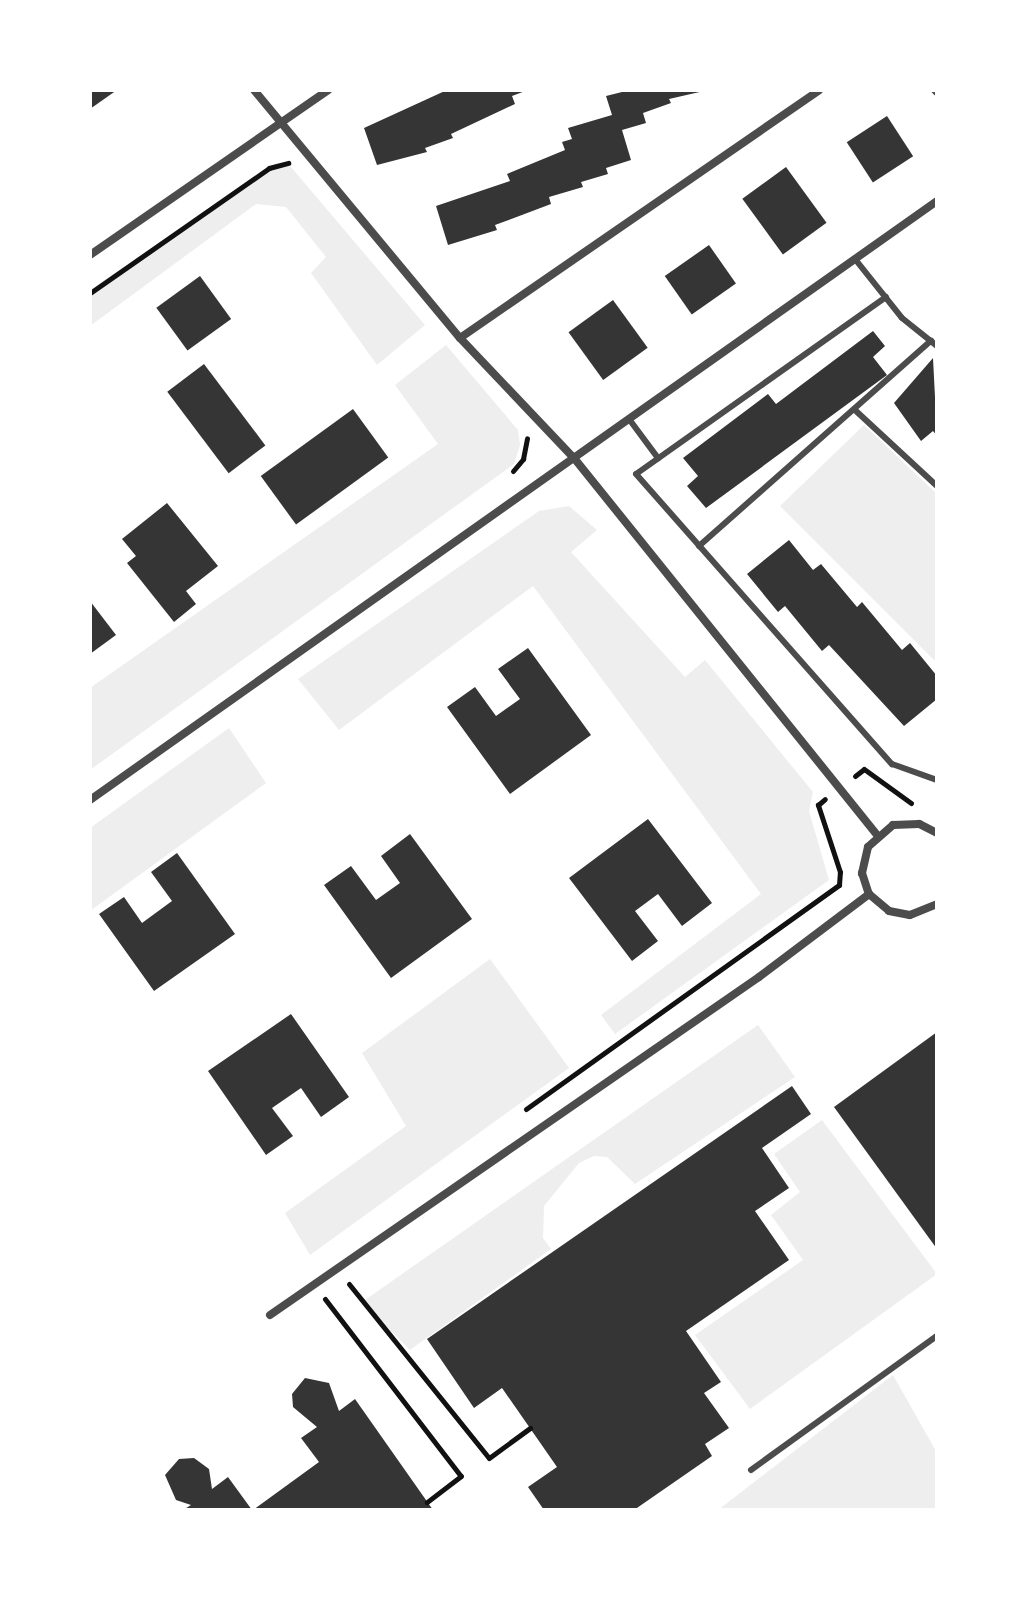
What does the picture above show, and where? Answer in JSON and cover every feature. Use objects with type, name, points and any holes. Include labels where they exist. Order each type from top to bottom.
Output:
[{"type":"street","points":[[254,90],[460,338],[574,458],[877,835]]},
{"type":"street","points":[[90,255],[328,90]]},
{"type":"street","points":[[460,338],[819,90]]},
{"type":"street","points":[[90,800],[937,201]]},
{"type":"street","points":[[937,833],[903,823],[877,835],[864,854],[862,873],[869,894],[889,911],[910,915],[937,904]]},
{"type":"street","points":[[270,1315],[759,977],[869,894]]},
{"type":"lane","points":[[699,546],[934,344],[886,297],[855,259]]},
{"type":"lane","points":[[886,297],[636,474],[892,764],[937,780]]},
{"type":"lane","points":[[856,411],[937,486]]},
{"type":"lane","points":[[629,419],[658,458]]},
{"type":"lane","points":[[751,1470],[937,1336]]},
{"type":"path","points":[[90,293],[269,168],[286,162],[296,168]]},
{"type":"path","points":[[511,473],[523,459],[525,429]]},
{"type":"path","points":[[513,1118],[839,885],[840,872],[818,805],[864,769],[891,793],[919,808]]},
{"type":"path","points":[[338,1269],[489,1458],[530,1428]]},
{"type":"path","points":[[315,1285],[461,1476],[427,1502]]},
{"type":"shaded area","points":[[276,163],[291,167],[425,325],[377,365],[311,273],[326,257],[286,207],[256,204],[90,326],[90,290]]},
{"type":"shaded area","points":[[446,345],[518,430],[520,445],[514,464],[90,770],[90,688],[438,444],[395,385]]},
{"type":"shaded area","points":[[864,425],[937,494],[937,663],[780,506]]},
{"type":"shaded area","points":[[569,506],[597,530],[571,552],[685,677],[705,660],[813,792],[809,811],[829,880],[615,1034],[601,1015],[761,894],[533,586],[339,730],[298,679],[539,511]]},
{"type":"shaded area","points":[[229,728],[266,783],[90,911],[90,828]]},
{"type":"shaded area","points":[[490,959],[569,1068],[310,1255],[285,1213],[406,1126],[362,1053]]},
{"type":"shaded area","points":[[758,1025],[795,1077],[635,1184],[607,1157],[594,1156],[579,1163],[544,1206],[543,1238],[551,1249],[410,1350],[362,1302]]},
{"type":"shaded area","points":[[822,1120],[937,1274],[750,1409],[695,1335],[803,1260],[771,1215],[800,1192],[774,1154]]},
{"type":"shaded area","points":[[893,1375],[937,1453],[937,1510],[718,1510]]},
{"type":"building","points":[[90,90],[117,90],[90,109]]},
{"type":"building","points":[[447,90],[528,90],[512,96],[515,104],[451,134],[453,138],[425,148],[427,152],[377,165],[364,128]]},
{"type":"building","points":[[630,90],[704,91],[669,99],[671,103],[643,113],[646,123],[622,130],[631,160],[606,168],[608,174],[581,182],[583,187],[549,197],[551,204],[495,225],[497,230],[448,245],[436,206],[510,181],[507,174],[565,150],[562,142],[572,139],[568,128],[612,115],[606,96]]},
{"type":"building","points":[[887,116],[913,156],[873,182],[847,142]]},
{"type":"building","points":[[786,167],[827,223],[783,255],[742,199]]},
{"type":"building","points":[[709,245],[736,284],[692,314],[665,276]]},
{"type":"building","points":[[200,276],[231,319],[187,351],[156,308]]},
{"type":"building","points":[[613,300],[648,348],[603,380],[569,332]]},
{"type":"building","points":[[873,331],[885,346],[873,357],[887,375],[706,508],[687,486],[698,476],[683,458],[768,394],[776,404]]},
{"type":"building","points":[[933,358],[937,436],[933,431],[921,441],[894,403]]},
{"type":"building","points":[[204,364],[265,445],[229,473],[167,392]]},
{"type":"building","points":[[353,409],[388,458],[296,525],[261,476]]},
{"type":"building","points":[[167,503],[218,566],[186,591],[196,604],[174,622],[127,563],[136,556],[122,539]]},
{"type":"building","points":[[789,540],[813,570],[821,564],[857,607],[862,602],[902,650],[910,643],[937,676],[937,699],[904,726],[829,645],[822,651],[785,606],[778,612],[747,574]]},
{"type":"building","points":[[90,601],[116,635],[90,654]]},
{"type":"building","points":[[528,648],[591,735],[510,794],[447,707],[475,687],[496,716],[520,699],[498,669]]},
{"type":"building","points":[[648,819],[712,903],[682,926],[658,894],[635,911],[658,941],[632,961],[569,878]]},
{"type":"building","points":[[410,834],[472,919],[391,978],[324,885],[351,866],[376,900],[400,883],[381,856]]},
{"type":"building","points":[[177,853],[235,934],[154,991],[99,914],[124,897],[142,923],[172,901],[151,872]]},
{"type":"building","points":[[291,1014],[349,1097],[321,1117],[301,1088],[272,1108],[293,1136],[266,1155],[208,1071]]},
{"type":"building","points":[[937,1032],[937,1249],[834,1107]]},
{"type":"building","points":[[792,1086],[811,1114],[762,1148],[789,1188],[755,1211],[789,1260],[686,1331],[721,1382],[704,1393],[729,1428],[705,1444],[712,1456],[634,1510],[544,1510],[528,1487],[557,1467],[502,1388],[474,1408],[427,1339]]},
{"type":"building","points":[[305,1378],[329,1383],[339,1411],[355,1399],[433,1510],[253,1510],[319,1462],[301,1438],[317,1427],[293,1407],[292,1394]]},
{"type":"building","points":[[194,1458],[209,1469],[212,1489],[228,1477],[252,1510],[183,1510],[191,1505],[176,1500],[165,1475],[179,1459]]}]
